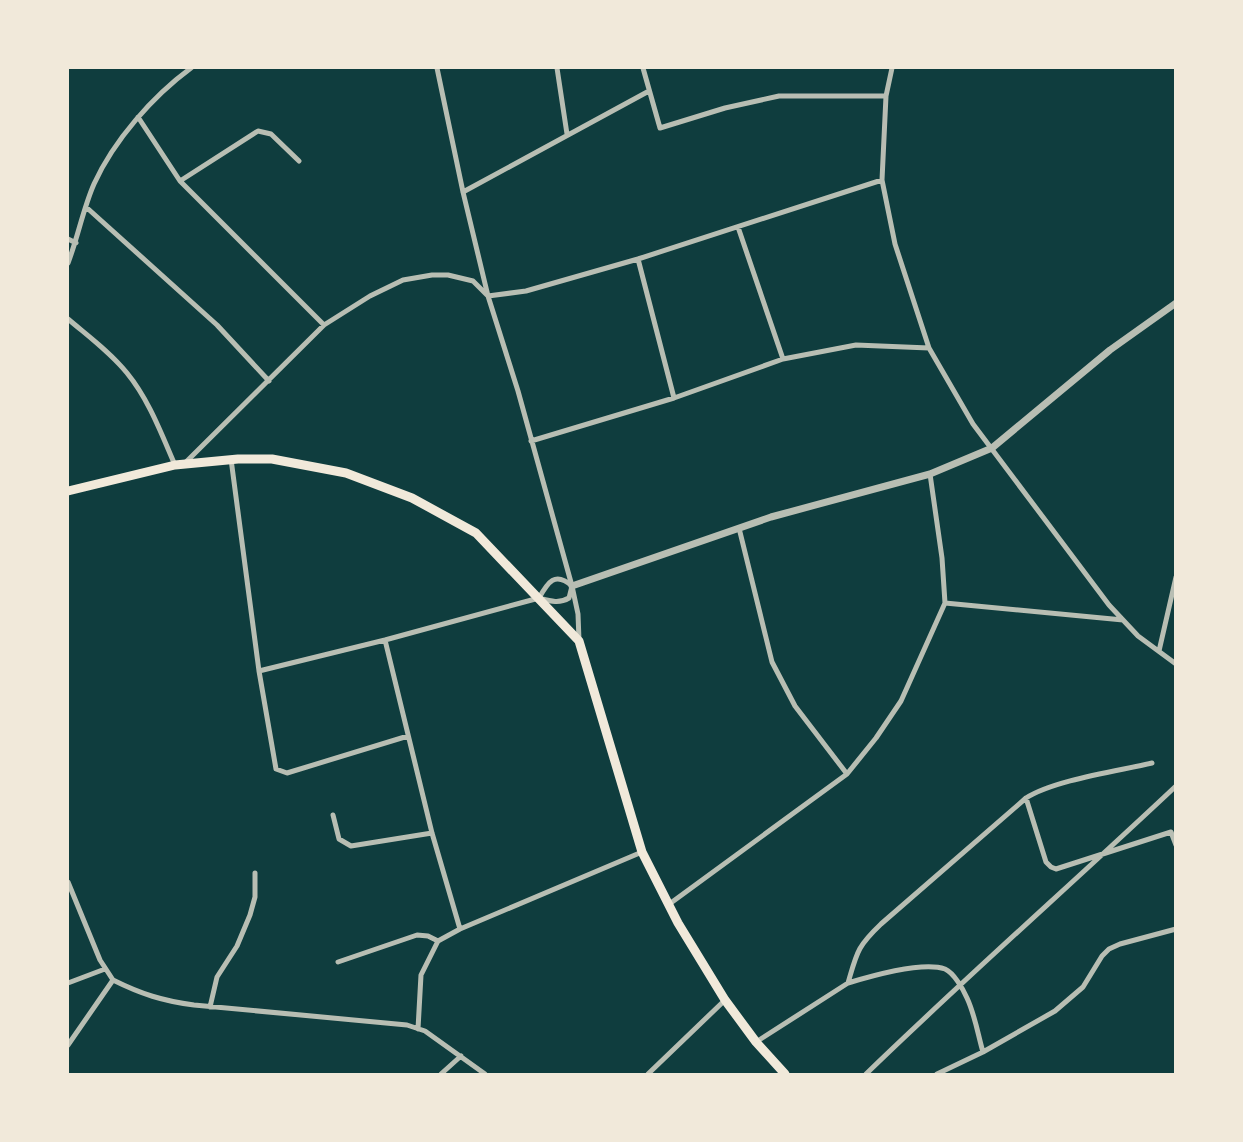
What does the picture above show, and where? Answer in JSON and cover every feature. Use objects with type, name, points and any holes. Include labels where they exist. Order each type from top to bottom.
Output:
[{"type":"main road","points":[[68,491],[180,464],[231,459],[272,459],[346,473],[412,498],[476,532],[579,641],[642,852],[668,905],[726,1000],[756,1042],[785,1074]]},
{"type":"street","points":[[68,263],[94,183],[109,158],[138,117],[191,68]]},
{"type":"street","points":[[437,68],[488,296],[518,391],[572,586],[578,614],[579,641]]},
{"type":"street","points":[[557,68],[567,134]]},
{"type":"street","points":[[643,68],[660,128],[725,108],[779,96],[885,96]]},
{"type":"street","points":[[892,68],[885,96],[882,180],[895,244],[929,348],[973,424],[1109,605],[1138,636],[1176,664]]},
{"type":"street","points":[[463,192],[649,91]]},
{"type":"street","points":[[138,117],[180,181],[324,325]]},
{"type":"street","points":[[180,181],[258,131],[271,134],[299,161]]},
{"type":"street","points":[[488,296],[526,291],[638,259],[882,180]]},
{"type":"street","points":[[86,207],[217,325],[269,381]]},
{"type":"street","points":[[738,227],[783,359]]},
{"type":"street","points":[[68,239],[76,243]]},
{"type":"street","points":[[638,259],[674,398]]},
{"type":"street","points":[[68,319],[103,348],[136,384],[180,464],[269,381],[324,325],[370,296],[403,280],[432,275],[473,281],[488,296]]},
{"type":"street","points":[[572,586],[771,517],[930,474],[992,448],[1110,350],[1176,303]]},
{"type":"street","points":[[531,441],[674,398],[783,359],[856,345],[929,348]]},
{"type":"street","points":[[231,459],[274,766],[279,771],[287,773],[408,736]]},
{"type":"street","points":[[668,905],[847,774],[876,738],[901,700],[945,603],[942,558],[930,474]]},
{"type":"street","points":[[739,528],[772,662],[795,706],[847,774]]},
{"type":"street","points":[[1159,651],[1176,577]]},
{"type":"street","points":[[539,598],[546,585],[557,578],[564,579],[572,586]]},
{"type":"street","points":[[259,671],[539,598],[563,602],[569,598],[572,586]]},
{"type":"street","points":[[945,603],[1123,620]]},
{"type":"street","points":[[385,640],[432,833],[460,929]]},
{"type":"street","points":[[848,983],[857,951],[862,942],[1026,798],[1061,784],[1152,763]]},
{"type":"street","points":[[866,1074],[1176,786]]},
{"type":"street","points":[[1026,798],[1046,862],[1051,867],[1056,868],[1172,832],[1176,845]]},
{"type":"street","points":[[333,815],[339,839],[351,846],[432,833]]},
{"type":"street","points":[[418,1029],[421,975],[438,941],[460,929],[642,852]]},
{"type":"street","points":[[210,1007],[217,977],[237,946],[250,915],[255,897],[255,873]]},
{"type":"street","points":[[68,882],[91,941],[105,969],[113,980],[137,992],[162,1001],[210,1007],[407,1025],[425,1031],[485,1074]]},
{"type":"street","points":[[937,1074],[983,1052],[1038,1021],[1076,995],[1109,949],[1120,944],[1176,930]]},
{"type":"street","points":[[338,962],[417,936],[428,936],[438,941]]},
{"type":"street","points":[[756,1042],[848,983],[907,969],[930,967],[946,969],[968,998],[983,1052]]},
{"type":"street","points":[[68,983],[105,969]]},
{"type":"street","points":[[68,1045],[113,980]]},
{"type":"street","points":[[648,1074],[726,1000]]},
{"type":"street","points":[[441,1074],[461,1056]]}]
